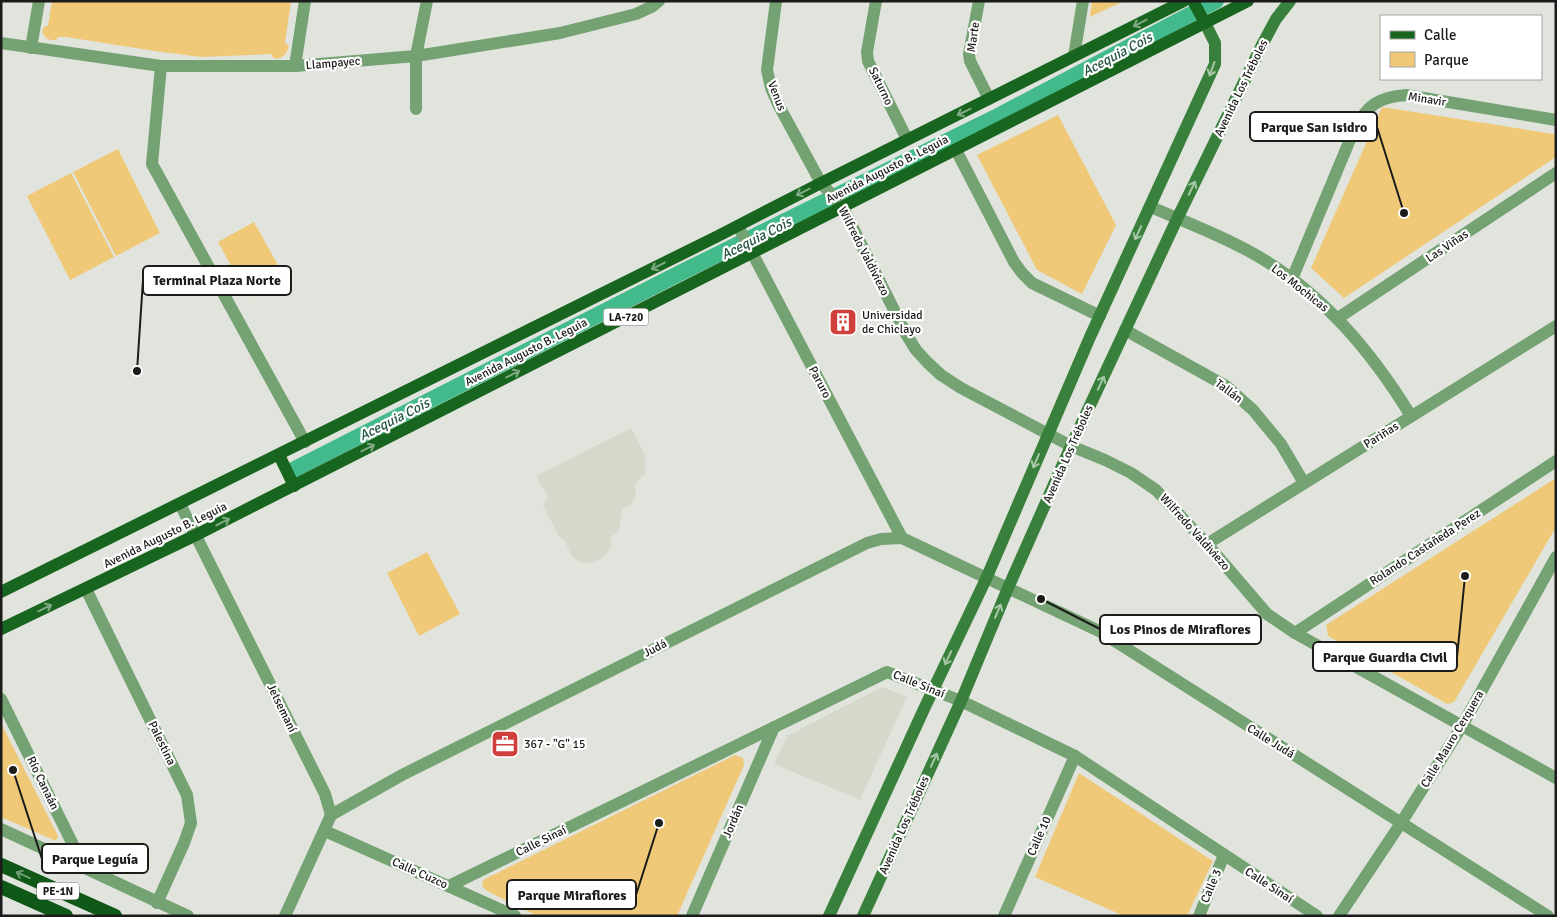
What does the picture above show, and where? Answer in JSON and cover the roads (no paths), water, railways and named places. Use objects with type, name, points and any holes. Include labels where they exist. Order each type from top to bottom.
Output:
[{"type":"highway","name":"PE-1N","points":[[1,866],[116,916]]},
{"type":"highway","name":"PE-1N","points":[[1,887],[66,916]]},
{"type":"main road","name":"Avenida Augusto B. Leguia","points":[[1,592],[738,226],[907,139],[1184,1]]},
{"type":"main road","points":[[1193,1],[1204,23]]},
{"type":"main road","name":"Avenida Augusto B. Leguia","points":[[1,629],[196,536],[751,252],[1248,1]]},
{"type":"main road","name":"Avenida Los Tréboles","points":[[863,916],[961,701],[1008,588],[1071,446],[1125,330],[1263,43],[1276,19],[1290,1]]},
{"type":"main road","name":"Avenida Los Tréboles","points":[[829,916],[986,579],[1100,316],[1215,64],[1215,43],[1204,23]]},
{"type":"main road","points":[[279,455],[294,486]]},
{"type":"street","points":[[31,48],[39,1]]},
{"type":"street","points":[[295,66],[304,1]]},
{"type":"street","points":[[416,109],[416,56],[427,1]]},
{"type":"street","name":"Llampayec","points":[[1,42],[161,66],[295,66],[416,56],[560,33],[636,14],[659,1]]},
{"type":"street","name":"Venus","points":[[776,1],[767,70],[771,88],[821,183]]},
{"type":"street","name":"Saturno","points":[[876,1],[867,52],[868,61],[907,139]]},
{"type":"street","name":"Marte","points":[[979,1],[970,61],[989,99]]},
{"type":"street","points":[[1074,56],[1083,1]]},
{"type":"street","points":[[161,66],[152,164],[305,442]]},
{"type":"street","name":"Minavir","points":[[1292,279],[1354,130],[1362,115],[1378,101],[1388,96],[1406,95],[1556,120]]},
{"type":"street","points":[[956,150],[1014,262],[1022,273],[1032,282],[1100,316]]},
{"type":"street","name":"Las Viñas","points":[[1338,318],[1556,173]]},
{"type":"street","name":"Wilfredo Valdiviezo","points":[[821,183],[842,206],[906,334],[916,350],[941,375],[961,388],[1071,446],[1132,473],[1156,490],[1208,544],[1267,614],[1295,633],[1556,778]]},
{"type":"street","name":"Los Mochicas","points":[[1151,207],[1217,235],[1256,255],[1292,279],[1338,318],[1365,349],[1390,382],[1411,416]]},
{"type":"street","name":"Paruro","points":[[738,226],[902,538]]},
{"type":"street","name":"Tallán","points":[[1125,330],[1226,386],[1253,410],[1281,444],[1304,483]]},
{"type":"street","name":"Pariñas","points":[[1208,544],[1411,416],[1554,330]]},
{"type":"street","name":"Rolando Castañeda Perez","points":[[1295,633],[1556,461]]},
{"type":"street","name":"Jetsemaní","points":[[180,504],[325,794],[331,815]]},
{"type":"street","points":[[902,538],[986,579]]},
{"type":"street","name":"Judá","points":[[331,815],[402,775],[860,546],[881,539],[902,538]]},
{"type":"street","name":"Calle Mauro Cerquera","points":[[1339,916],[1401,824],[1462,726],[1556,557]]},
{"type":"street","name":"Calle Judá","points":[[986,579],[1099,631],[1548,916]]},
{"type":"street","name":"Palestina","points":[[86,589],[188,795],[190,823],[184,843],[157,903]]},
{"type":"street","name":"Calle Sinaí","points":[[449,886],[887,672],[961,701],[1074,756],[1317,916]]},
{"type":"street","name":"Río Canaán","points":[[1,699],[84,867]]},
{"type":"street","name":"Jordán","points":[[692,916],[774,727]]},
{"type":"street","name":"Calle 10","points":[[1004,916],[1074,756]]},
{"type":"street","points":[[285,916],[331,815]]},
{"type":"street","points":[[1,829],[188,916]]},
{"type":"street","name":"Calle Cuzco","points":[[325,831],[515,916]]},
{"type":"street","name":"Calle 3","points":[[1198,916],[1224,856]]},
{"type":"waterway","name":"Acequia Cois","points":[[293,470],[686,270],[996,117],[1216,1]]},
{"type":"place","name":"Parque San Isidro","points":[[1404,213]]},
{"type":"place","name":"Universidad de Chiclayo","points":[[843,322]]},
{"type":"place","name":"Terminal Plaza Norte","points":[[137,371]]},
{"type":"place","name":"Parque Guardia Civil","points":[[1465,576]]},
{"type":"place","name":"Los Pinos de Miraflores","points":[[1041,599]]},
{"type":"place","name":"367 - \"G\" 15","points":[[505,744]]},
{"type":"place","name":"Parque Leguía","points":[[13,770]]},
{"type":"place","name":"Parque Miraflores","points":[[659,823]]}]
